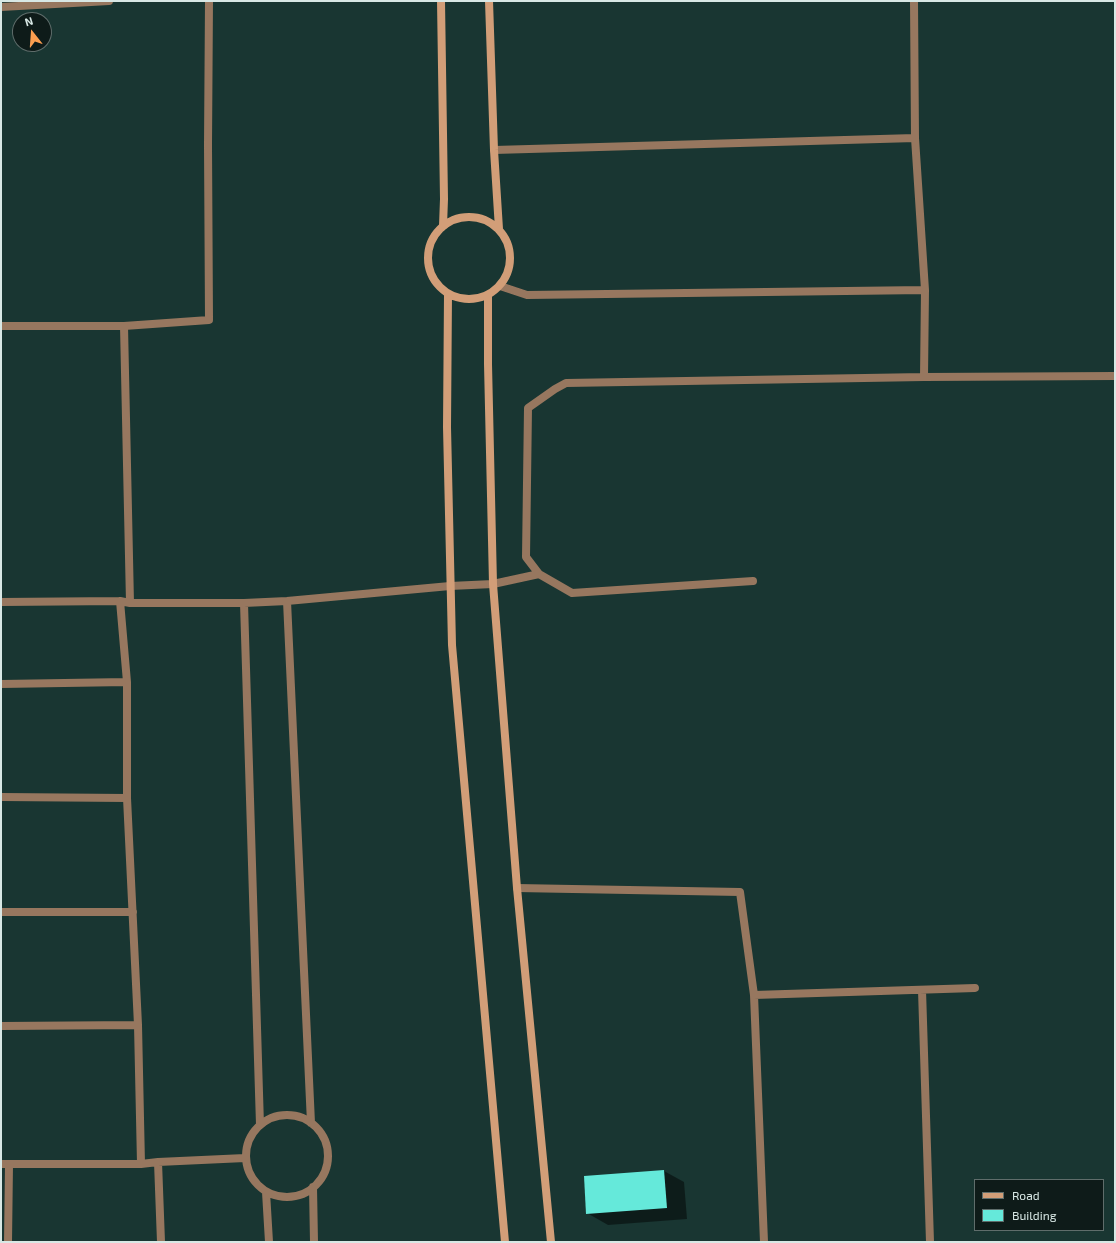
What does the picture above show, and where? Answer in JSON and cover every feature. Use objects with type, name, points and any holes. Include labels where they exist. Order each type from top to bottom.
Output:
[{"type":"main road","points":[[441,1],[444,199],[443,226]]},
{"type":"main road","points":[[489,1],[494,150],[499,229]]},
{"type":"main road","points":[[465,217],[478,217],[489,221],[499,229],[507,240],[511,253],[510,266],[505,279],[497,289],[488,295],[473,300],[448,294],[438,285],[431,274],[428,261],[429,248],[434,236],[443,226],[453,220],[465,217]]},
{"type":"main road","points":[[448,294],[447,427],[452,645],[505,1242]]},
{"type":"main road","points":[[488,295],[492,584],[517,888],[551,1242]]},
{"type":"street","points":[[1,6],[109,1]]},
{"type":"street","points":[[1,326],[124,326],[209,320],[209,1]]},
{"type":"street","points":[[914,1],[915,138],[925,290],[924,377]]},
{"type":"street","points":[[494,150],[915,138]]},
{"type":"street","points":[[500,286],[527,295],[925,290]]},
{"type":"street","points":[[124,326],[130,603]]},
{"type":"street","points":[[753,581],[572,594],[539,574],[526,557],[528,408],[566,383],[924,377],[1115,376]]},
{"type":"street","points":[[1,602],[120,601],[130,603],[244,603],[287,601],[450,586],[492,584],[539,574]]},
{"type":"street","points":[[120,601],[127,682],[127,798],[138,1025],[141,1164]]},
{"type":"street","points":[[287,601],[311,1123]]},
{"type":"street","points":[[244,603],[260,1124]]},
{"type":"street","points":[[1,684],[127,682]]},
{"type":"street","points":[[1,797],[127,798]]},
{"type":"street","points":[[517,888],[740,892],[754,995],[764,1242]]},
{"type":"street","points":[[1,912],[133,912]]},
{"type":"street","points":[[754,995],[974,988]]},
{"type":"street","points":[[922,990],[930,1242]]},
{"type":"street","points":[[1,1026],[138,1025]]},
{"type":"street","points":[[294,1115],[311,1123],[323,1137],[328,1154],[324,1172],[313,1187],[299,1195],[282,1197],[266,1192],[251,1178],[245,1158],[248,1140],[260,1124],[276,1116],[294,1115]]},
{"type":"street","points":[[8,1242],[5,1164],[141,1164],[245,1158]]},
{"type":"street","points":[[158,1162],[160,1242]]},
{"type":"street","points":[[313,1187],[314,1242]]},
{"type":"street","points":[[266,1192],[269,1242]]},
{"type":"building","points":[[664,1170],[667,1208],[586,1214],[584,1176]]}]
